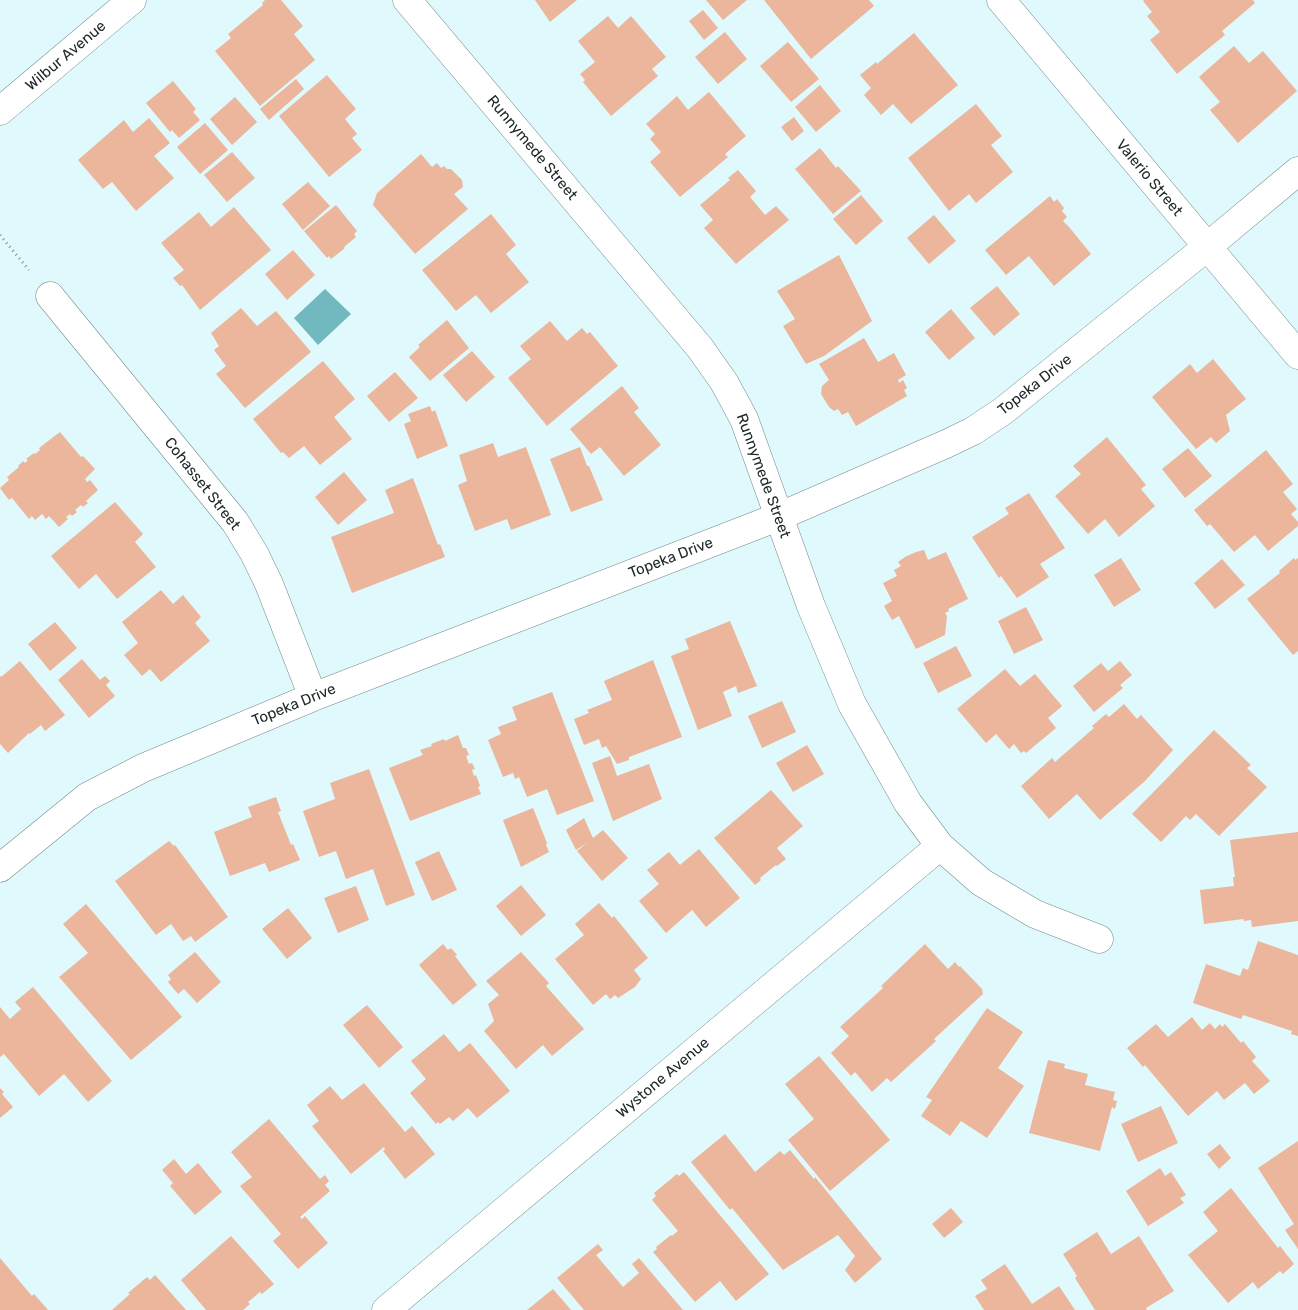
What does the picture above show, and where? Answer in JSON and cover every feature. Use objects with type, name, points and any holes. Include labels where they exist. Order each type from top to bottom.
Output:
[{"type":"street","name":"Wilbur Avenue","points":[[0,111],[132,0]]},
{"type":"street","name":"Runnymede Street","points":[[407,0],[700,348],[724,382],[744,419],[811,606],[852,704],[908,803],[940,846],[981,882],[1035,914],[1099,939]]},
{"type":"street","name":"Valerio Street","points":[[1001,0],[1298,355]]},
{"type":"street","name":"Topeka Drive","points":[[0,868],[87,797],[142,768],[313,697],[778,517],[974,431],[1003,411],[1207,247],[1298,171]]},
{"type":"street","name":"Cohasset Street","points":[[50,296],[235,522],[254,553],[269,584],[313,697]]},
{"type":"street","name":"Wystone Avenue","points":[[386,1310],[940,846]]},
{"type":"path","points":[[0,235],[50,296]]},
{"type":"water","points":[[325,289],[351,314],[318,345],[294,318]]},
{"type":"building","points":[[265,0],[281,0],[303,26],[294,34],[315,60],[260,106],[215,51],[231,38],[228,34],[263,5],[262,3]]},
{"type":"building","points":[[535,0],[577,0],[550,22]]},
{"type":"building","points":[[706,0],[747,0],[723,20]]},
{"type":"building","points":[[764,0],[869,0],[874,6],[811,59]]},
{"type":"building","points":[[1144,0],[1253,0],[1255,3],[1222,31],[1225,35],[1177,74],[1150,40],[1160,32],[1147,16],[1152,12]]},
{"type":"building","points":[[703,10],[718,28],[704,40],[689,21]]},
{"type":"building","points":[[608,16],[618,28],[631,16],[666,57],[652,69],[658,76],[611,116],[583,82],[585,80],[580,74],[595,62],[578,41]]},
{"type":"building","points":[[725,32],[747,59],[718,84],[695,57]]},
{"type":"building","points":[[914,33],[958,85],[911,124],[893,104],[881,115],[864,95],[871,88],[860,75],[876,62],[877,64]]},
{"type":"building","points":[[788,42],[819,79],[791,102],[760,66]]},
{"type":"building","points":[[1234,46],[1249,63],[1263,51],[1297,91],[1238,143],[1210,110],[1220,102],[1199,77]]},
{"type":"building","points":[[327,75],[356,109],[345,119],[357,134],[352,138],[362,150],[329,177],[279,116]]},
{"type":"building","points":[[296,79],[304,89],[269,120],[260,109]]},
{"type":"building","points":[[173,81],[196,109],[193,112],[200,120],[179,138],[172,130],[170,132],[146,103]]},
{"type":"building","points":[[820,85],[841,111],[816,132],[795,107]]},
{"type":"building","points":[[709,92],[746,136],[725,154],[728,157],[680,197],[650,162],[661,152],[650,139],[655,134],[646,124],[677,96],[688,110]]},
{"type":"building","points":[[235,97],[257,122],[232,145],[210,119]]},
{"type":"building","points":[[976,104],[1002,136],[991,145],[1013,172],[976,203],[969,194],[949,211],[908,158]]},
{"type":"building","points":[[794,117],[804,131],[792,141],[781,127]]},
{"type":"building","points":[[149,118],[170,143],[154,156],[174,178],[136,211],[112,182],[103,189],[78,160],[124,120],[133,132]]},
{"type":"building","points":[[205,123],[228,150],[200,174],[177,147]]},
{"type":"building","points":[[820,148],[836,168],[838,166],[861,191],[833,214],[795,169]]},
{"type":"building","points":[[232,152],[255,178],[227,202],[204,175]]},
{"type":"building","points":[[421,154],[432,167],[437,163],[441,168],[444,166],[447,169],[451,169],[462,180],[463,187],[454,194],[468,209],[415,254],[373,205],[377,193]]},
{"type":"building","points":[[738,170],[756,191],[750,197],[765,215],[776,206],[789,220],[736,264],[704,228],[713,220],[700,205],[730,180],[728,178]]},
{"type":"building","points":[[308,182],[330,206],[303,230],[282,204]]},
{"type":"building","points":[[861,195],[883,221],[856,245],[833,219]]},
{"type":"building","points":[[1050,196],[1054,202],[1057,199],[1064,208],[1062,211],[1067,217],[1063,221],[1091,254],[1054,286],[1029,256],[1006,275],[985,250]]},
{"type":"building","points":[[336,205],[357,231],[354,234],[356,237],[331,259],[329,256],[327,258],[304,231]]},
{"type":"building","points":[[234,207],[271,250],[200,310],[182,285],[180,286],[173,278],[184,270],[161,243],[199,212],[211,227]]},
{"type":"building","points":[[491,214],[516,245],[506,254],[529,282],[491,313],[476,295],[456,311],[422,270]]},
{"type":"building","points":[[934,215],[956,241],[929,264],[907,238]]},
{"type":"building","points":[[293,250],[315,275],[287,300],[265,274]]},
{"type":"building","points":[[839,255],[872,321],[824,356],[806,364],[783,326],[795,319],[777,291]]},
{"type":"building","points":[[997,286],[1020,314],[994,336],[970,308]]},
{"type":"building","points":[[241,308],[257,326],[276,311],[311,352],[245,408],[216,374],[226,366],[214,350],[219,346],[211,333]]},
{"type":"building","points":[[951,309],[975,338],[949,360],[925,332]]},
{"type":"building","points":[[447,320],[469,348],[430,381],[409,357],[420,347],[418,345]]},
{"type":"building","points":[[550,321],[567,341],[582,328],[587,334],[590,332],[618,366],[547,426],[508,378],[531,359],[520,346]]},
{"type":"building","points":[[864,338],[878,362],[894,353],[906,375],[898,380],[899,383],[903,380],[907,388],[904,390],[907,396],[856,426],[848,412],[842,415],[838,409],[834,411],[829,407],[821,394],[822,386],[829,380],[819,364]]},
{"type":"building","points":[[472,351],[495,377],[466,402],[443,375]]},
{"type":"building","points":[[1213,359],[1246,399],[1226,415],[1230,431],[1216,443],[1211,437],[1196,449],[1152,397],[1190,364],[1197,373]]},
{"type":"building","points":[[323,361],[355,399],[334,417],[352,439],[320,465],[304,446],[289,458],[283,452],[281,453],[253,419]]},
{"type":"building","points":[[395,372],[418,398],[389,422],[367,396]]},
{"type":"building","points":[[622,386],[639,408],[634,412],[661,445],[624,476],[600,447],[591,454],[570,429]]},
{"type":"building","points":[[430,406],[432,412],[435,410],[448,446],[417,459],[404,424],[411,421],[408,414]]},
{"type":"building","points":[[60,432],[81,457],[83,456],[95,469],[85,479],[87,482],[90,480],[98,490],[86,501],[88,503],[83,507],[81,505],[72,516],[70,514],[66,517],[68,519],[59,527],[49,516],[46,519],[42,514],[35,520],[32,516],[29,519],[12,498],[9,500],[0,488],[9,480],[7,477],[23,461],[25,463],[28,460],[26,459],[35,454],[40,450],[39,448]]},
{"type":"building","points":[[1107,437],[1146,485],[1141,489],[1155,506],[1119,537],[1105,519],[1088,534],[1055,496],[1081,474],[1073,466]]},
{"type":"building","points":[[493,443],[498,457],[526,447],[551,515],[511,530],[507,519],[475,531],[458,485],[467,481],[459,455]]},
{"type":"building","points":[[580,447],[603,500],[571,512],[550,459]]},
{"type":"building","points":[[1188,448],[1212,476],[1185,498],[1162,469]]},
{"type":"building","points":[[1266,450],[1293,484],[1283,492],[1297,509],[1291,514],[1298,522],[1298,526],[1268,551],[1255,535],[1234,552],[1210,524],[1207,526],[1194,510]]},
{"type":"building","points":[[344,472],[367,500],[338,525],[315,497]]},
{"type":"building","points":[[413,478],[438,545],[440,544],[445,557],[352,593],[331,537],[394,513],[385,490]]},
{"type":"building","points":[[1029,493],[1065,548],[1040,564],[1049,577],[1017,598],[1001,576],[999,578],[972,537],[1009,514],[1005,508]]},
{"type":"building","points":[[115,502],[143,534],[135,542],[156,567],[117,599],[96,574],[79,589],[51,556]]},
{"type":"building","points":[[924,550],[928,560],[946,552],[968,599],[948,609],[949,611],[945,613],[947,616],[945,635],[916,649],[899,616],[892,620],[884,606],[892,601],[883,583],[897,576],[894,570],[901,566],[898,562],[905,557]]},
{"type":"building","points":[[1121,558],[1141,590],[1114,607],[1094,575]]},
{"type":"building","points":[[1294,558],[1295,560],[1298,558],[1298,651],[1293,655],[1247,599],[1280,573],[1279,571]]},
{"type":"building","points":[[1222,559],[1245,585],[1215,609],[1194,583]]},
{"type":"building","points":[[161,590],[173,604],[183,595],[201,617],[195,623],[210,641],[161,682],[150,669],[142,676],[124,655],[138,643],[122,622]]},
{"type":"building","points":[[1026,607],[1043,640],[1014,654],[998,621]]},
{"type":"building","points":[[730,621],[757,686],[738,693],[736,686],[723,692],[732,716],[698,730],[671,656],[689,649],[685,639]]},
{"type":"building","points":[[55,622],[77,648],[50,671],[28,644]]},
{"type":"building","points":[[956,646],[972,676],[938,693],[923,663]]},
{"type":"building","points":[[82,659],[100,680],[105,676],[110,681],[106,685],[115,696],[89,718],[58,680]]},
{"type":"building","points":[[653,660],[682,737],[629,757],[629,760],[617,764],[606,746],[602,748],[599,739],[584,745],[574,719],[589,713],[587,710],[612,700],[604,681]]},
{"type":"building","points":[[20,661],[65,715],[45,731],[41,725],[29,733],[8,753],[0,744],[0,675],[1,677]]},
{"type":"building","points":[[1120,661],[1132,675],[1120,685],[1123,688],[1094,712],[1073,686],[1101,663],[1108,671]]},
{"type":"building","points":[[1005,669],[1020,686],[1035,674],[1062,706],[1048,718],[1056,728],[1026,753],[1024,751],[1021,753],[1014,744],[1009,749],[996,734],[986,743],[957,709]]},
{"type":"building","points":[[552,692],[594,801],[557,815],[547,789],[527,797],[519,777],[515,779],[513,773],[503,777],[488,740],[501,734],[498,727],[517,720],[512,707]]},
{"type":"building","points":[[782,701],[796,732],[762,748],[748,716]]},
{"type":"building","points":[[1124,704],[1137,719],[1141,715],[1173,750],[1145,781],[1100,820],[1077,794],[1049,819],[1021,786],[1052,758],[1055,762],[1094,728],[1092,726],[1106,714],[1109,717]]},
{"type":"building","points":[[1214,730],[1251,765],[1247,768],[1267,787],[1219,836],[1196,814],[1190,820],[1186,816],[1161,842],[1132,814]]},
{"type":"building","points":[[458,735],[463,748],[466,748],[469,755],[466,756],[469,764],[472,763],[475,769],[472,770],[474,776],[476,775],[481,794],[410,821],[389,768],[423,755],[420,750],[432,746],[431,744],[444,739],[445,741]]},
{"type":"building","points":[[807,745],[824,774],[793,792],[776,763]]},
{"type":"building","points":[[610,756],[617,776],[649,764],[662,799],[613,821],[592,763]]},
{"type":"building","points":[[369,769],[415,895],[386,906],[373,869],[346,879],[336,851],[319,857],[303,811],[335,799],[330,783]]},
{"type":"building","points":[[771,790],[803,826],[777,848],[786,859],[760,878],[761,880],[755,885],[714,838]]},
{"type":"building","points":[[276,797],[281,811],[278,812],[291,845],[293,844],[300,860],[269,872],[265,863],[230,876],[214,832],[252,817],[248,807]]},
{"type":"building","points":[[533,808],[549,852],[521,867],[503,820]]},
{"type":"building","points":[[584,818],[593,838],[603,830],[628,858],[602,881],[577,851],[587,843],[576,850],[566,830]]},
{"type":"building","points":[[1298,832],[1298,921],[1252,927],[1251,920],[1244,921],[1243,919],[1204,924],[1200,890],[1234,886],[1233,877],[1235,877],[1230,840]]},
{"type":"building","points":[[169,841],[175,845],[228,917],[195,942],[191,936],[183,941],[171,924],[156,935],[115,881]]},
{"type":"building","points":[[699,849],[740,898],[706,927],[692,910],[666,933],[639,901],[659,884],[647,870],[669,852],[680,865]]},
{"type":"building","points":[[439,851],[457,890],[432,901],[415,862]]},
{"type":"building","points":[[521,885],[546,915],[521,936],[496,906]]},
{"type":"building","points":[[356,886],[369,920],[338,933],[324,898]]},
{"type":"building","points":[[599,903],[612,918],[614,916],[648,958],[634,970],[641,979],[635,987],[618,998],[615,995],[610,999],[606,994],[593,1005],[555,959],[584,935],[575,924]]},
{"type":"building","points":[[86,904],[182,1017],[131,1060],[59,977],[88,953],[63,924]]},
{"type":"building","points":[[288,908],[312,938],[287,959],[262,929]]},
{"type":"building","points":[[1258,941],[1298,955],[1298,1036],[1291,1034],[1292,1031],[1243,1015],[1241,1019],[1193,1003],[1206,964],[1240,976],[1243,968],[1248,970]]},
{"type":"building","points":[[443,944],[448,950],[451,948],[457,955],[455,956],[477,985],[453,1005],[419,965]]},
{"type":"building","points":[[925,944],[948,969],[955,962],[960,966],[982,989],[983,994],[891,1082],[887,1078],[872,1092],[855,1072],[851,1076],[831,1053],[849,1036],[840,1027],[883,988],[881,986]]},
{"type":"building","points":[[195,952],[221,982],[197,1003],[184,989],[178,994],[168,982],[171,979],[168,975]]},
{"type":"building","points":[[521,952],[549,983],[546,986],[584,1029],[552,1056],[543,1045],[516,1069],[484,1031],[494,1021],[488,1004],[499,995],[486,981]]},
{"type":"building","points":[[33,987],[112,1081],[88,1102],[64,1074],[39,1096],[4,1054],[0,1057],[0,1007],[10,1019],[21,1009],[15,1002]]},
{"type":"building","points":[[367,1005],[403,1047],[379,1068],[343,1025]]},
{"type":"building","points":[[987,1008],[1023,1032],[998,1068],[1024,1086],[987,1138],[961,1121],[950,1136],[921,1116],[932,1100],[926,1097]]},
{"type":"building","points":[[1192,1017],[1202,1030],[1210,1023],[1215,1029],[1220,1024],[1222,1027],[1225,1024],[1256,1057],[1252,1061],[1270,1081],[1254,1094],[1245,1083],[1224,1100],[1217,1091],[1188,1116],[1145,1065],[1143,1067],[1127,1048],[1156,1024],[1168,1037]]},
{"type":"building","points":[[444,1034],[459,1052],[470,1043],[510,1091],[477,1118],[468,1108],[453,1121],[449,1117],[440,1124],[438,1122],[436,1124],[410,1093],[426,1079],[411,1061]]},
{"type":"building","points":[[819,1056],[890,1140],[830,1191],[788,1140],[814,1119],[785,1084]]},
{"type":"building","points":[[1048,1060],[1065,1064],[1064,1068],[1088,1074],[1085,1085],[1115,1092],[1113,1100],[1117,1101],[1115,1109],[1112,1107],[1100,1151],[1029,1133]]},
{"type":"building","points":[[364,1083],[405,1132],[412,1126],[435,1154],[405,1179],[383,1151],[384,1147],[351,1174],[312,1126],[319,1121],[307,1105],[330,1086],[342,1100]]},
{"type":"building","points":[[0,1088],[4,1092],[2,1094],[13,1107],[0,1118]]},
{"type":"building","points":[[1161,1106],[1178,1143],[1138,1162],[1121,1124]]},
{"type":"building","points":[[269,1119],[320,1179],[325,1175],[329,1181],[325,1185],[330,1191],[300,1217],[302,1219],[305,1216],[328,1243],[298,1269],[273,1241],[281,1234],[240,1186],[252,1177],[231,1152]]},
{"type":"building","points":[[725,1134],[755,1172],[780,1151],[784,1155],[790,1150],[814,1179],[815,1177],[882,1259],[855,1283],[845,1270],[855,1256],[838,1235],[783,1270],[691,1162]]},
{"type":"building","points":[[1298,1141],[1298,1249],[1285,1230],[1294,1224],[1258,1168]]},
{"type":"building","points":[[1220,1144],[1231,1158],[1219,1169],[1207,1154]]},
{"type":"building","points":[[174,1159],[186,1174],[198,1163],[222,1192],[195,1215],[170,1186],[173,1183],[162,1170]]},
{"type":"building","points":[[1160,1168],[1165,1176],[1171,1172],[1186,1195],[1180,1198],[1184,1203],[1148,1226],[1126,1191]]},
{"type":"building","points":[[684,1172],[769,1274],[736,1301],[720,1281],[695,1302],[653,1252],[657,1249],[656,1247],[678,1231],[652,1200],[656,1196],[654,1193],[677,1174],[679,1176]]},
{"type":"building","points":[[1231,1188],[1278,1248],[1280,1246],[1294,1264],[1283,1274],[1280,1271],[1258,1289],[1253,1282],[1228,1303],[1188,1255],[1218,1231],[1203,1212]]},
{"type":"building","points":[[951,1208],[963,1222],[944,1238],[932,1224]]},
{"type":"building","points":[[1097,1232],[1111,1254],[1139,1236],[1174,1291],[1146,1308],[1147,1310],[1095,1310],[1063,1254]]},
{"type":"building","points":[[231,1236],[274,1284],[248,1302],[250,1304],[243,1310],[206,1310],[181,1280]]},
{"type":"building","points":[[598,1244],[603,1250],[596,1255],[623,1287],[639,1273],[632,1264],[639,1258],[683,1310],[584,1310],[557,1278]]},
{"type":"building","points":[[0,1258],[32,1296],[34,1294],[48,1310],[0,1310]]},
{"type":"building","points":[[1005,1264],[1032,1304],[1059,1286],[1075,1310],[984,1310],[975,1296],[987,1289],[981,1280]]},
{"type":"building","points":[[155,1275],[186,1310],[112,1310],[147,1277],[150,1280]]},
{"type":"building","points":[[553,1289],[571,1310],[527,1310]]}]
